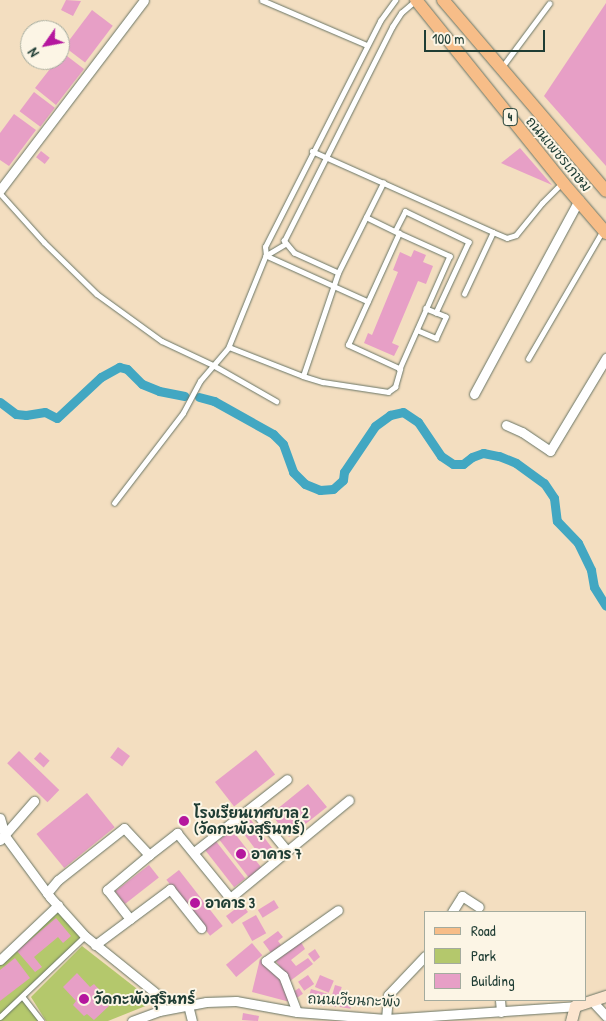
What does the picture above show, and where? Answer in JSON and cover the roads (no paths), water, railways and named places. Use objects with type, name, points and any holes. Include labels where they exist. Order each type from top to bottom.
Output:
[{"type":"main road","name":"ถนนเพชรเกษม","points":[[416,0],[562,183],[605,231]]},
{"type":"main road","name":"ถนนเพชรเกษม","points":[[443,0],[606,191]]},
{"type":"main road","name":"ถนนเวียนกะพัง","points":[[575,1006],[606,996]]},
{"type":"main road","points":[[572,1021],[575,1006]]},
{"type":"street","points":[[0,192],[144,0]]},
{"type":"street","points":[[474,394],[579,200]]},
{"type":"street","points":[[506,425],[522,432],[550,451],[606,358]]},
{"type":"street","points":[[194,852],[287,779]]},
{"type":"street","points":[[130,919],[107,890],[176,834],[194,852],[230,898],[349,800]]},
{"type":"street","points":[[3,838],[34,802]]},
{"type":"street","points":[[252,808],[287,852]]},
{"type":"street","points":[[0,818],[3,838],[58,906],[85,936],[157,994],[163,1010]]},
{"type":"street","points":[[47,893],[58,880],[124,828],[149,855]]},
{"type":"street","points":[[96,944],[170,889],[201,928]]},
{"type":"street","points":[[453,911],[462,896],[480,907]]},
{"type":"street","points":[[0,960],[58,906]]},
{"type":"street","points":[[297,1012],[283,976],[266,961],[338,910]]},
{"type":"street","points":[[386,1019],[388,995],[424,957]]},
{"type":"street","name":"ถนนเวียนกะพัง","points":[[132,1021],[163,1010],[206,1002],[236,1001],[297,1012],[386,1019],[575,1006]]},
{"type":"street","points":[[500,1001],[502,1012]]},
{"type":"street","points":[[592,1001],[606,1016]]},
{"type":"street","points":[[188,1005],[192,1021]]},
{"type":"lane","points":[[262,0],[367,45]]},
{"type":"lane","points":[[114,503],[184,413],[200,381],[229,347],[266,256],[266,241],[367,45],[388,8],[395,0]]},
{"type":"lane","points":[[338,273],[294,253],[284,241],[286,234],[392,27],[401,13],[416,0]]},
{"type":"lane","points":[[501,68],[549,4]]},
{"type":"lane","points":[[312,151],[507,238],[516,235],[542,203],[562,183]]},
{"type":"lane","points":[[303,376],[338,273],[383,183]]},
{"type":"lane","points":[[0,192],[44,242],[97,294],[162,342],[213,365],[276,401]]},
{"type":"lane","points":[[400,369],[348,345],[368,302],[405,211],[469,242],[436,313]]},
{"type":"lane","points":[[229,347],[323,382],[388,392],[395,387],[400,369],[450,256],[366,217]]},
{"type":"lane","points":[[528,359],[605,231]]},
{"type":"lane","points":[[464,294],[493,232]]},
{"type":"lane","points":[[266,256],[286,244]]},
{"type":"lane","points":[[266,256],[368,302]]},
{"type":"lane","points":[[417,330],[436,338],[446,318],[426,309]]},
{"type":"lane","points":[[0,1017],[24,997],[85,936]]},
{"type":"lane","points":[[24,997],[42,1021]]},
{"type":"waterway","points":[[0,402],[16,414],[26,415],[45,412],[57,418],[101,377],[119,367],[127,369],[142,384],[159,391],[185,396]]},
{"type":"waterway","points":[[199,397],[214,401],[273,434],[283,444],[293,472],[305,484],[320,490],[333,489],[343,480],[344,472],[375,426],[390,415],[403,412],[418,422],[441,456],[453,464],[463,464],[472,457],[483,453],[499,456],[516,463],[544,483],[554,498],[557,521],[578,543],[591,570],[594,587],[606,606]]},
{"type":"place","name":"โรงเรียนเทศบาล 2 (วัดกะพังสุรินทร์)","points":[[184,821]]},
{"type":"place","name":"อาคาร 7","points":[[241,854]]},
{"type":"place","name":"อาคาร 3","points":[[195,903]]},
{"type":"place","name":"วัดกะพังสุรินทร์","points":[[84,999]]}]
